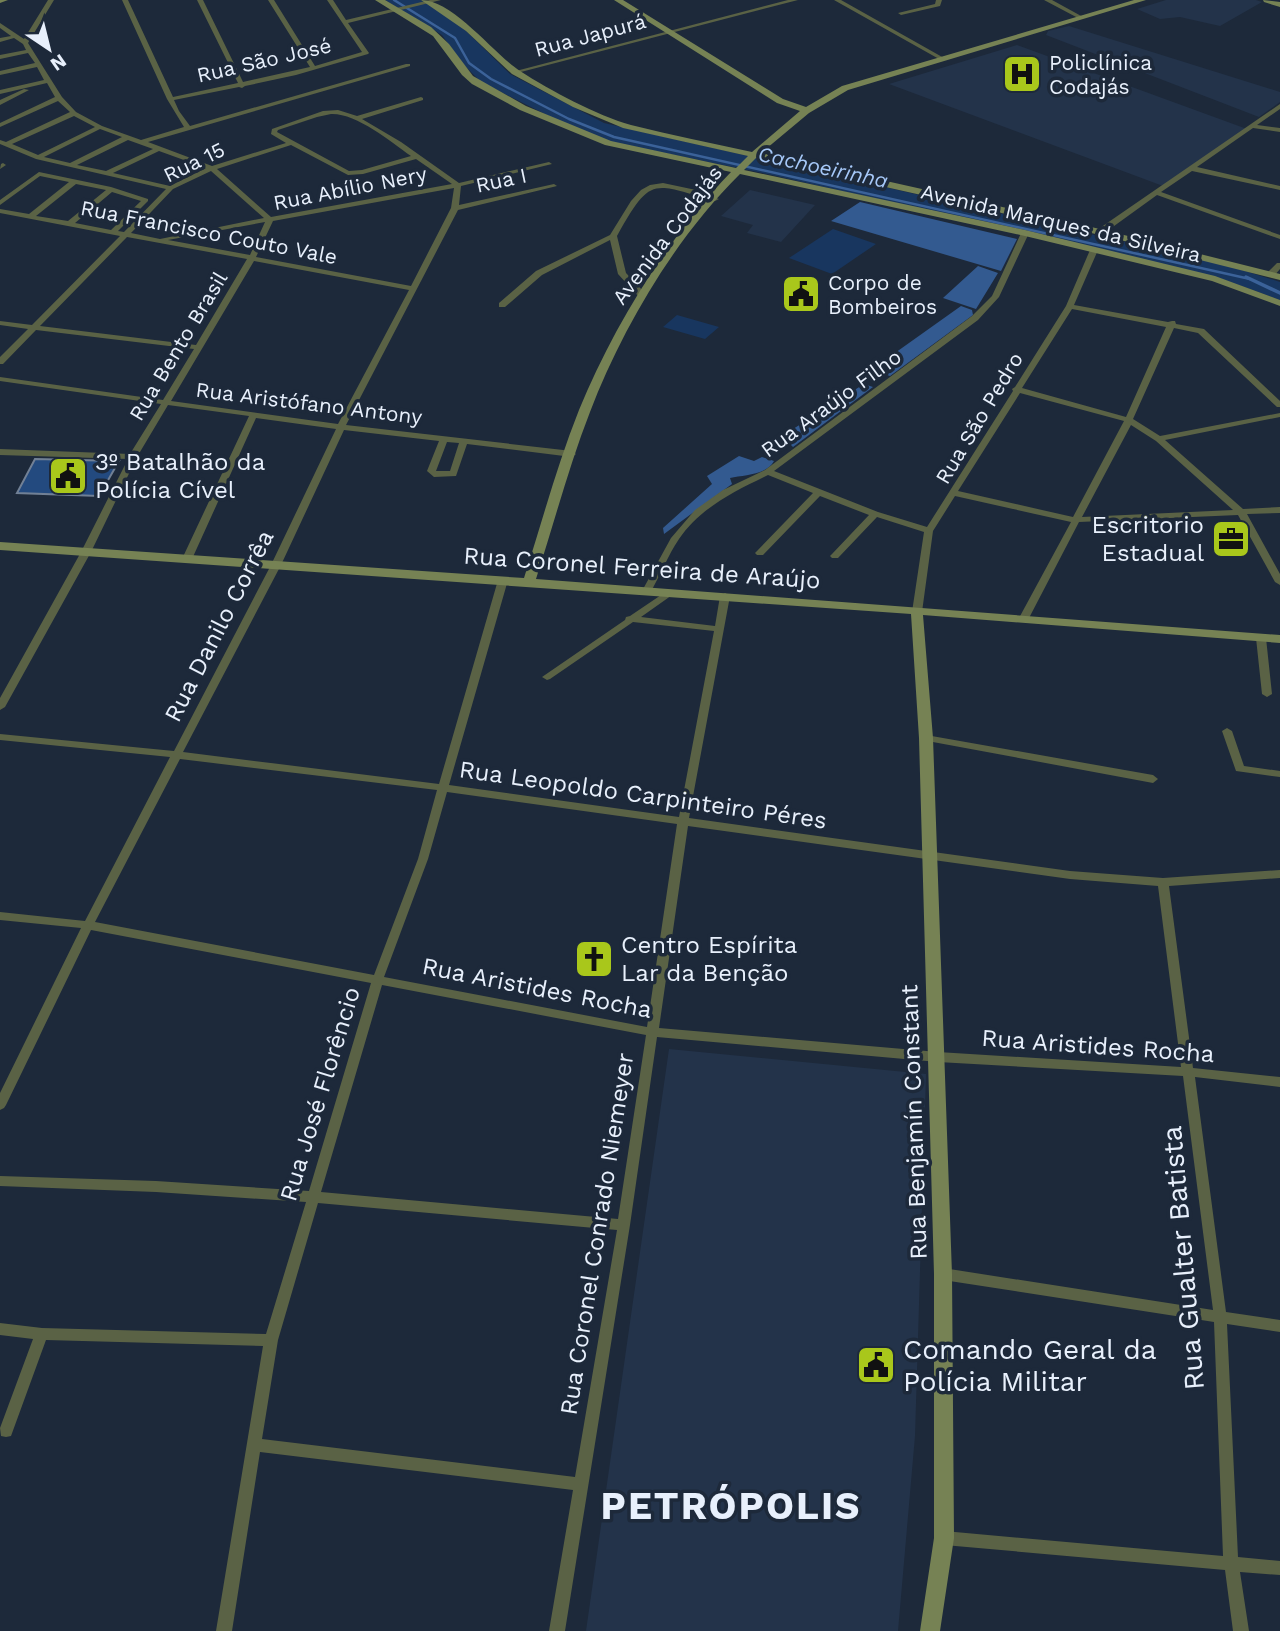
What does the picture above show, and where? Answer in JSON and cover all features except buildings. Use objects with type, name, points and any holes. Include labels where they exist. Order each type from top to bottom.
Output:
[{"type":"street","points":[[25,43],[51,0]]},
{"type":"street","points":[[125,0],[170,99],[189,129]]},
{"type":"street","points":[[200,0],[242,86]]},
{"type":"street","points":[[271,0],[313,68]]},
{"type":"street","points":[[330,0],[344,22],[429,1]]},
{"type":"street","name":"Avenida Marques da Silveira","points":[[379,0],[443,40],[458,66],[476,83],[608,143],[1025,233],[1215,279],[1280,303]]},
{"type":"street","points":[[618,0],[780,101],[805,110]]},
{"type":"street","name":"Rua Japurá","points":[[515,72],[795,0]]},
{"type":"street","points":[[837,0],[941,58]]},
{"type":"street","points":[[901,13],[938,5],[939,0]]},
{"type":"street","points":[[1047,0],[1082,17]]},
{"type":"street","points":[[1054,0],[1082,17]]},
{"type":"street","name":"Avenida Codajás","points":[[529,582],[593,392],[642,295],[740,170],[805,110],[845,88],[1142,0]]},
{"type":"street","points":[[1267,0],[1279,2]]},
{"type":"street","name":"Avenida Marques da Silveira","points":[[429,1],[469,29],[515,72],[615,122],[652,134],[1100,232],[1276,276]]},
{"type":"street","name":"Rua São José","points":[[170,99],[242,86],[366,53],[344,22]]},
{"type":"street","points":[[0,25],[25,43],[44,82],[75,113],[100,127],[212,168],[270,220]]},
{"type":"street","points":[[0,40],[16,37]]},
{"type":"street","points":[[0,57],[28,51]]},
{"type":"street","points":[[0,73],[36,65]]},
{"type":"street","points":[[141,142],[408,65]]},
{"type":"street","points":[[0,92],[44,82]]},
{"type":"street","points":[[0,103],[44,82]]},
{"type":"street","points":[[0,125],[59,98]]},
{"type":"street","points":[[355,119],[421,99]]},
{"type":"street","points":[[1100,232],[1280,106]]},
{"type":"street","points":[[3,143],[75,113]]},
{"type":"street","points":[[417,156],[355,173],[340,169],[289,144],[274,135],[275,129],[329,113],[345,114],[417,156],[458,185]]},
{"type":"street","points":[[1252,126],[1280,130]]},
{"type":"street","points":[[38,158],[100,127]]},
{"type":"street","points":[[71,165],[128,137]]},
{"type":"street","points":[[3,143],[38,158],[171,188]]},
{"type":"street","name":"Rua 15","points":[[0,362],[171,188],[212,168],[289,144]]},
{"type":"street","points":[[108,174],[159,148]]},
{"type":"street","name":"Rua Abílio Nery","points":[[157,240],[458,185],[549,164]]},
{"type":"street","points":[[1190,168],[1280,188]]},
{"type":"street","points":[[0,202],[39,174],[111,189],[146,200],[113,232]]},
{"type":"street","points":[[30,216],[75,181]]},
{"type":"street","name":"Rua Danilo Corrêa","points":[[0,1105],[88,925],[276,565],[341,427],[454,208],[458,185]]},
{"type":"street","name":"Rua I","points":[[454,208],[554,186]]},
{"type":"street","points":[[502,304],[547,268],[613,236],[639,192],[649,186],[676,187],[715,199]]},
{"type":"street","points":[[69,224],[111,189]]},
{"type":"street","points":[[1157,193],[1280,237]]},
{"type":"street","name":"Rua Francisco Couto Vale","points":[[0,211],[412,288]]},
{"type":"street","name":"Rua Bento Brasil","points":[[0,707],[86,552],[133,457],[251,258],[270,220]]},
{"type":"street","name":"Rua Araújo Filho","points":[[647,591],[675,538],[698,512],[726,492],[768,472],[975,318],[995,297],[1025,233]]},
{"type":"street","points":[[613,236],[622,274],[642,295]]},
{"type":"street","name":"Rua São Pedro","points":[[917,612],[929,531],[1070,306],[1094,250]]},
{"type":"street","points":[[1276,276],[1280,265]]},
{"type":"street","points":[[1070,306],[1172,323],[1205,334],[1280,405]]},
{"type":"street","points":[[0,323],[197,347]]},
{"type":"street","points":[[1024,618],[1129,420],[1172,323]]},
{"type":"street","name":"Rua Aristófano Antony","points":[[0,379],[341,427],[572,454]]},
{"type":"street","points":[[1016,389],[1129,420],[1159,439],[1241,512],[1280,582]]},
{"type":"street","points":[[187,559],[254,414]]},
{"type":"street","points":[[1159,439],[1280,415]]},
{"type":"street","points":[[444,438],[431,471],[434,474],[454,473],[464,441]]},
{"type":"street","points":[[0,452],[133,457]]},
{"type":"street","points":[[768,472],[875,514],[929,531]]},
{"type":"street","points":[[760,553],[819,492]]},
{"type":"street","points":[[955,492],[1075,520],[1280,510]]},
{"type":"street","points":[[835,556],[875,514]]},
{"type":"street","name":"Rua Coronel Ferreira de Araújo","points":[[0,546],[725,596],[1280,639]]},
{"type":"street","name":"Rua José Florêncio","points":[[224,1631],[271,1340],[378,979],[422,859],[503,580]]},
{"type":"street","points":[[547,677],[670,593]]},
{"type":"street","name":"Rua Coronel Conrado Niemeyer","points":[[557,1631],[624,1225],[683,822],[725,596]]},
{"type":"street","name":"Rua Benjamín Constant","points":[[917,612],[926,738],[943,1274],[944,1538],[930,1631]]},
{"type":"street","points":[[629,619],[719,629]]},
{"type":"street","points":[[1261,638],[1267,694]]},
{"type":"street","points":[[1227,731],[1240,769],[1280,774]]},
{"type":"street","name":"Rua Leopoldo Carpinteiro Péres","points":[[0,737],[176,753],[443,787],[1070,875],[1163,882],[1280,874]]},
{"type":"street","points":[[926,738],[1153,779]]},
{"type":"street","name":"Rua Gualter Batista","points":[[1163,882],[1191,1072],[1220,1315],[1231,1562],[1241,1631]]},
{"type":"street","name":"Rua Aristides Rocha","points":[[0,916],[88,925],[652,1032],[938,1057],[1191,1072],[1280,1083]]},
{"type":"street","points":[[0,1181],[125,1182],[312,1196],[624,1225]]},
{"type":"street","points":[[943,1274],[1280,1326]]},
{"type":"street","points":[[0,1329],[43,1334],[271,1340]]},
{"type":"street","points":[[6,1431],[43,1334]]},
{"type":"street","points":[[255,1444],[581,1484]]},
{"type":"street","points":[[944,1538],[1280,1568]]},
{"type":"shaded area","points":[[385,0],[421,0],[456,21],[510,74],[604,123],[1226,265],[1280,282],[1280,300],[1222,279],[772,175],[610,142],[559,121],[481,82],[462,63],[442,35]]},
{"type":"shaded area","points":[[1166,0],[1262,2],[1220,26],[1180,17],[1160,19],[1137,9]]},
{"type":"shaded area","points":[[1069,26],[1280,92],[1280,102],[1259,117],[1046,35],[1048,31]]},
{"type":"shaded area","points":[[1017,45],[1247,129],[1163,186],[889,84]]},
{"type":"shaded area","points":[[750,190],[815,205],[781,242],[747,233],[753,225],[721,216]]},
{"type":"shaded area","points":[[860,202],[1017,239],[1001,271],[831,221]]},
{"type":"shaded area","points":[[833,229],[876,244],[832,274],[789,258]]},
{"type":"shaded area","points":[[978,266],[998,273],[976,309],[943,298]]},
{"type":"shaded area","points":[[961,306],[972,310],[973,315],[890,376],[871,370]]},
{"type":"shaded area","points":[[677,315],[719,327],[705,339],[663,327]]},
{"type":"shaded area","points":[[864,384],[873,387],[793,447],[782,436]]},
{"type":"shaded area","points":[[739,456],[754,461],[762,457],[774,461],[761,472],[730,478],[732,484],[664,534],[663,528],[712,484],[707,476]]},
{"type":"shaded area","points":[[669,1049],[926,1074],[915,1436],[898,1631],[586,1631]]},
{"type":"waterway","name":"Cachoeirinha","points":[[394,0],[455,38],[469,63],[491,79],[569,119],[614,137],[1250,279]]},
{"type":"waterway","name":"Cachoeirinha","points":[[1246,277],[1280,293]]},
{"type":"place","name":"Policlínica Codajás","points":[[1022,74]]},
{"type":"place","name":"Corpo de Bombeiros","points":[[801,294]]},
{"type":"place","name":"3º Batalhão da Polícia Cível","points":[[68,476]]},
{"type":"place","name":"Escritorio Estadual","points":[[1231,539]]},
{"type":"place","name":"Centro Espírita Lar da Benção","points":[[594,959]]},
{"type":"place","name":"Comando Geral da Polícia Militar","points":[[876,1365]]},
{"type":"district","name":"PETRÓPOLIS","points":[[731,1506]]}]
